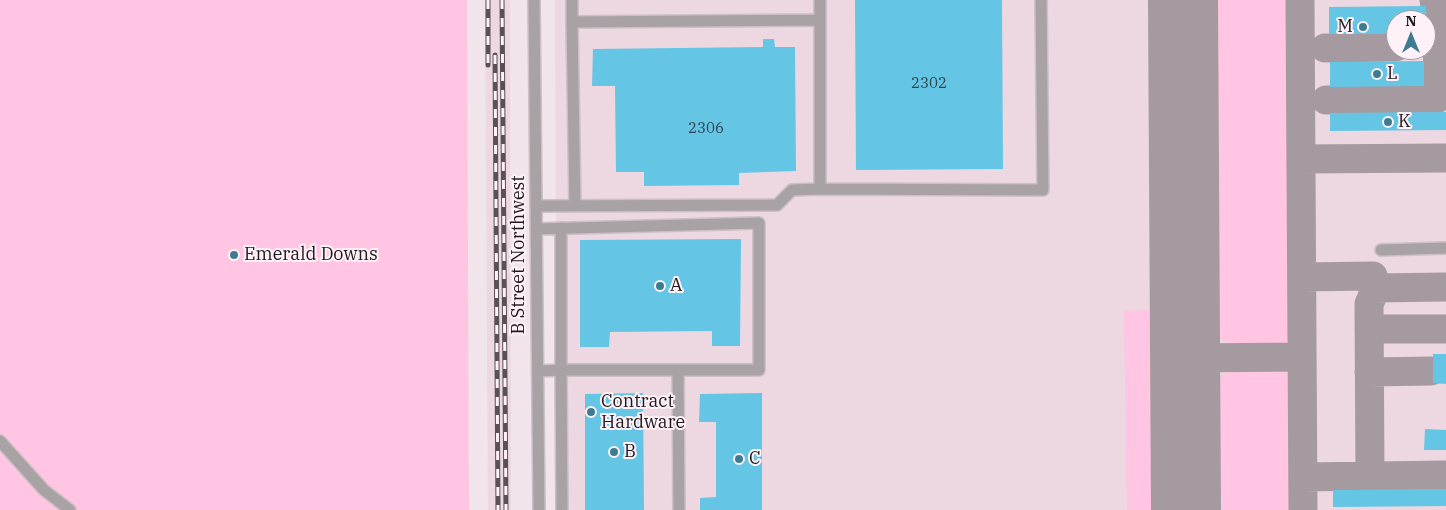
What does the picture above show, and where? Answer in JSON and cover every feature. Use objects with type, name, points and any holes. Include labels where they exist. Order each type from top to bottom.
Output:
[{"type":"street","name":"B Street Northwest","points":[[534,0],[539,510]]},
{"type":"street","points":[[572,0],[575,206]]},
{"type":"street","points":[[820,0],[820,190]]},
{"type":"street","points":[[536,206],[777,205],[792,190],[1043,190],[1041,0]]},
{"type":"street","points":[[572,22],[820,20]]},
{"type":"street","points":[[536,229],[759,223],[759,370],[538,370]]},
{"type":"street","points":[[561,228],[562,510]]},
{"type":"street","points":[[1381,250],[1446,248]]},
{"type":"street","points":[[678,370],[679,510]]},
{"type":"street","points":[[0,440],[44,490],[70,510]]},
{"type":"shaded area","name":"Emerald Downs","points":[[0,0],[467,0],[469,510],[0,510]]},
{"type":"shaded area","points":[[485,0],[510,0],[511,510],[488,510]]},
{"type":"shaded area","points":[[555,0],[1446,0],[1446,510],[557,510]]},
{"type":"shaded area","points":[[1203,0],[1290,0],[1295,260],[1294,325],[1287,343],[1263,348],[1233,345],[1216,336],[1206,321]]},
{"type":"shaded area","points":[[1168,309],[1171,369],[1170,510],[1127,510],[1124,311]]},
{"type":"shaded area","points":[[1247,367],[1277,367],[1291,375],[1293,510],[1207,510],[1206,404],[1213,384],[1223,374]]},
{"type":"building","points":[[855,0],[1002,0],[1003,169],[856,170]]},
{"type":"building","name":"M","points":[[1426,6],[1426,10],[1386,10],[1386,34],[1329,34],[1329,7]]},
{"type":"building","points":[[763,39],[774,39],[775,47],[795,47],[796,171],[739,173],[739,185],[644,186],[644,172],[616,172],[615,86],[592,86],[593,49],[763,47]]},
{"type":"building","name":"L","points":[[1424,61],[1424,86],[1330,87],[1330,62]]},
{"type":"building","name":"K","points":[[1446,112],[1446,130],[1330,131],[1330,113]]},
{"type":"building","name":"A","points":[[741,239],[740,346],[712,346],[712,331],[610,332],[609,347],[580,347],[580,240]]},
{"type":"building","points":[[1433,354],[1446,354],[1446,384],[1433,383]]},
{"type":"building","name":"B","points":[[643,393],[644,510],[585,510],[585,394]]},
{"type":"building","name":"C","points":[[762,393],[762,510],[700,510],[700,498],[716,497],[716,422],[699,422],[700,394]]},
{"type":"building","points":[[1425,429],[1446,430],[1446,450],[1424,450]]},
{"type":"building","points":[[1446,489],[1446,506],[1333,507],[1333,490]]},
{"type":"taxiway","points":[[1300,0],[1303,510]]},
{"type":"taxiway","points":[[1326,100],[1438,98],[1437,14],[1434,0]]},
{"type":"taxiway","points":[[1325,48],[1386,47]]},
{"type":"taxiway","points":[[1301,159],[1446,158]]},
{"type":"taxiway","points":[[1302,277],[1373,276],[1373,295],[1369,304],[1370,476]]},
{"type":"taxiway","points":[[1373,288],[1446,287]]},
{"type":"taxiway","points":[[1369,329],[1446,329]]},
{"type":"taxiway","points":[[1185,358],[1302,357]]},
{"type":"taxiway","points":[[1369,372],[1431,371]]},
{"type":"taxiway","points":[[1303,477],[1446,475]]},
{"type":"runway","points":[[1183,0],[1186,510]]},
{"type":"railway","points":[[488,0],[488,65]]},
{"type":"railway","points":[[502,0],[506,510]]},
{"type":"railway","points":[[495,55],[498,510]]},
{"type":"place","name":"M","points":[[1363,27]]},
{"type":"place","name":"L","points":[[1377,74]]},
{"type":"place","name":"K","points":[[1388,122]]},
{"type":"place","name":"Emerald Downs","points":[[234,255]]},
{"type":"place","name":"A","points":[[660,286]]},
{"type":"place","name":"Contract Hardware","points":[[591,412]]},
{"type":"place","name":"B","points":[[614,452]]},
{"type":"place","name":"C","points":[[739,459]]}]
